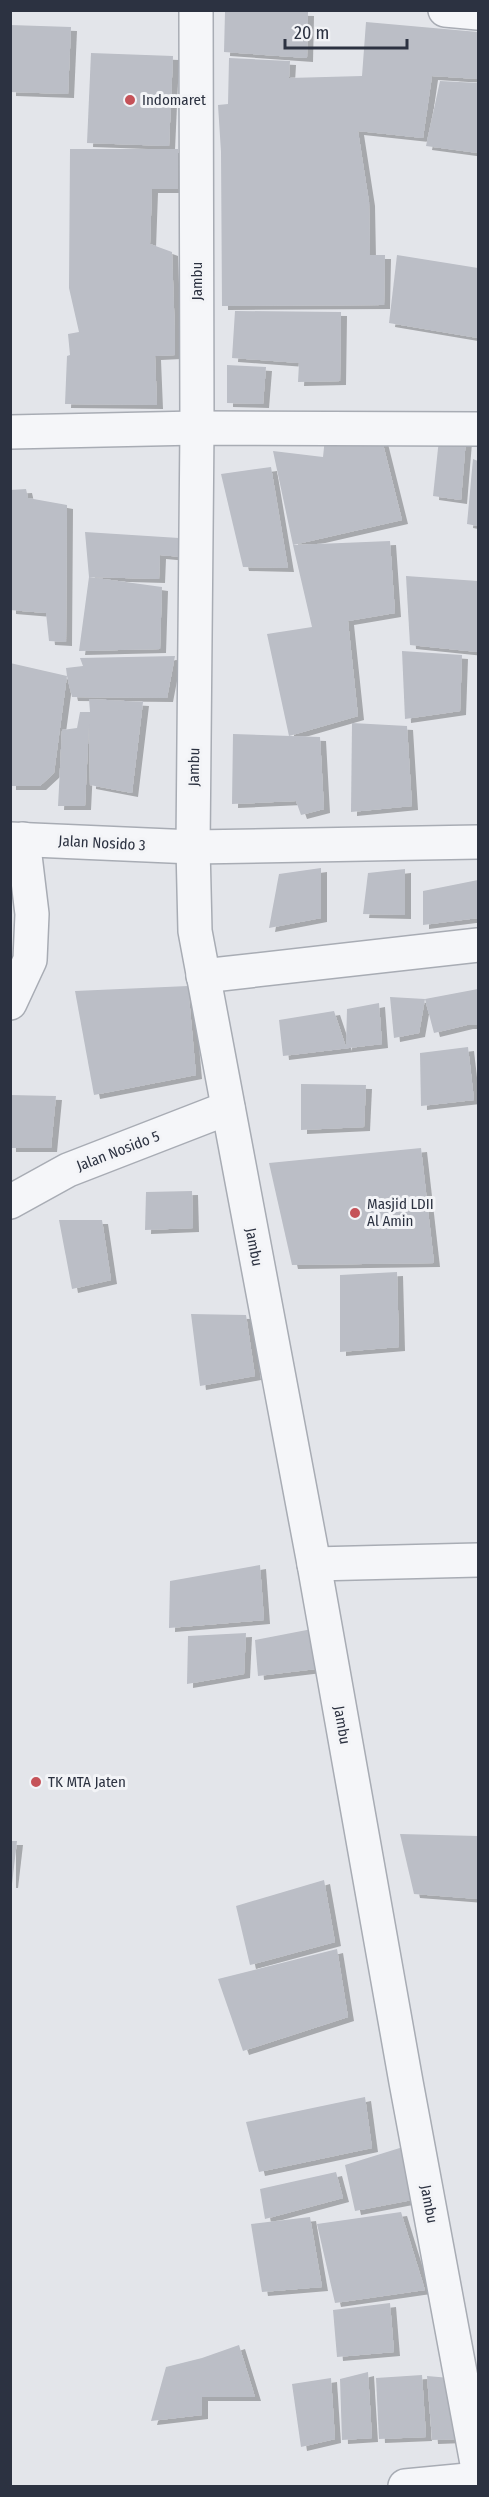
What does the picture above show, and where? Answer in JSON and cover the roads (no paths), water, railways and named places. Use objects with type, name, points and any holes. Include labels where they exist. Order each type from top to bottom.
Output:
[{"type":"street","name":"Jambu","points":[[196,10],[198,428],[193,847],[195,931],[473,2407],[478,2469]]},
{"type":"street","points":[[445,10],[478,13]]},
{"type":"street","points":[[10,432],[198,428],[478,429]]},
{"type":"street","points":[[10,1003],[30,960],[32,914],[17,839]]},
{"type":"street","name":"Jalan Nosido 3","points":[[17,839],[193,847],[478,842]]},
{"type":"street","points":[[203,976],[478,945]]},
{"type":"street","name":"Jalan Nosido 5","points":[[10,1202],[68,1170],[228,1108]]},
{"type":"street","points":[[314,1564],[478,1560]]},
{"type":"street","points":[[405,2487],[478,2479]]},
{"type":"place","name":"Indomaret","points":[[130,100]]},
{"type":"place","name":"Masjid LDII Al Amin","points":[[355,1213]]},
{"type":"place","name":"TK MTA Jaten","points":[[36,1782]]}]
